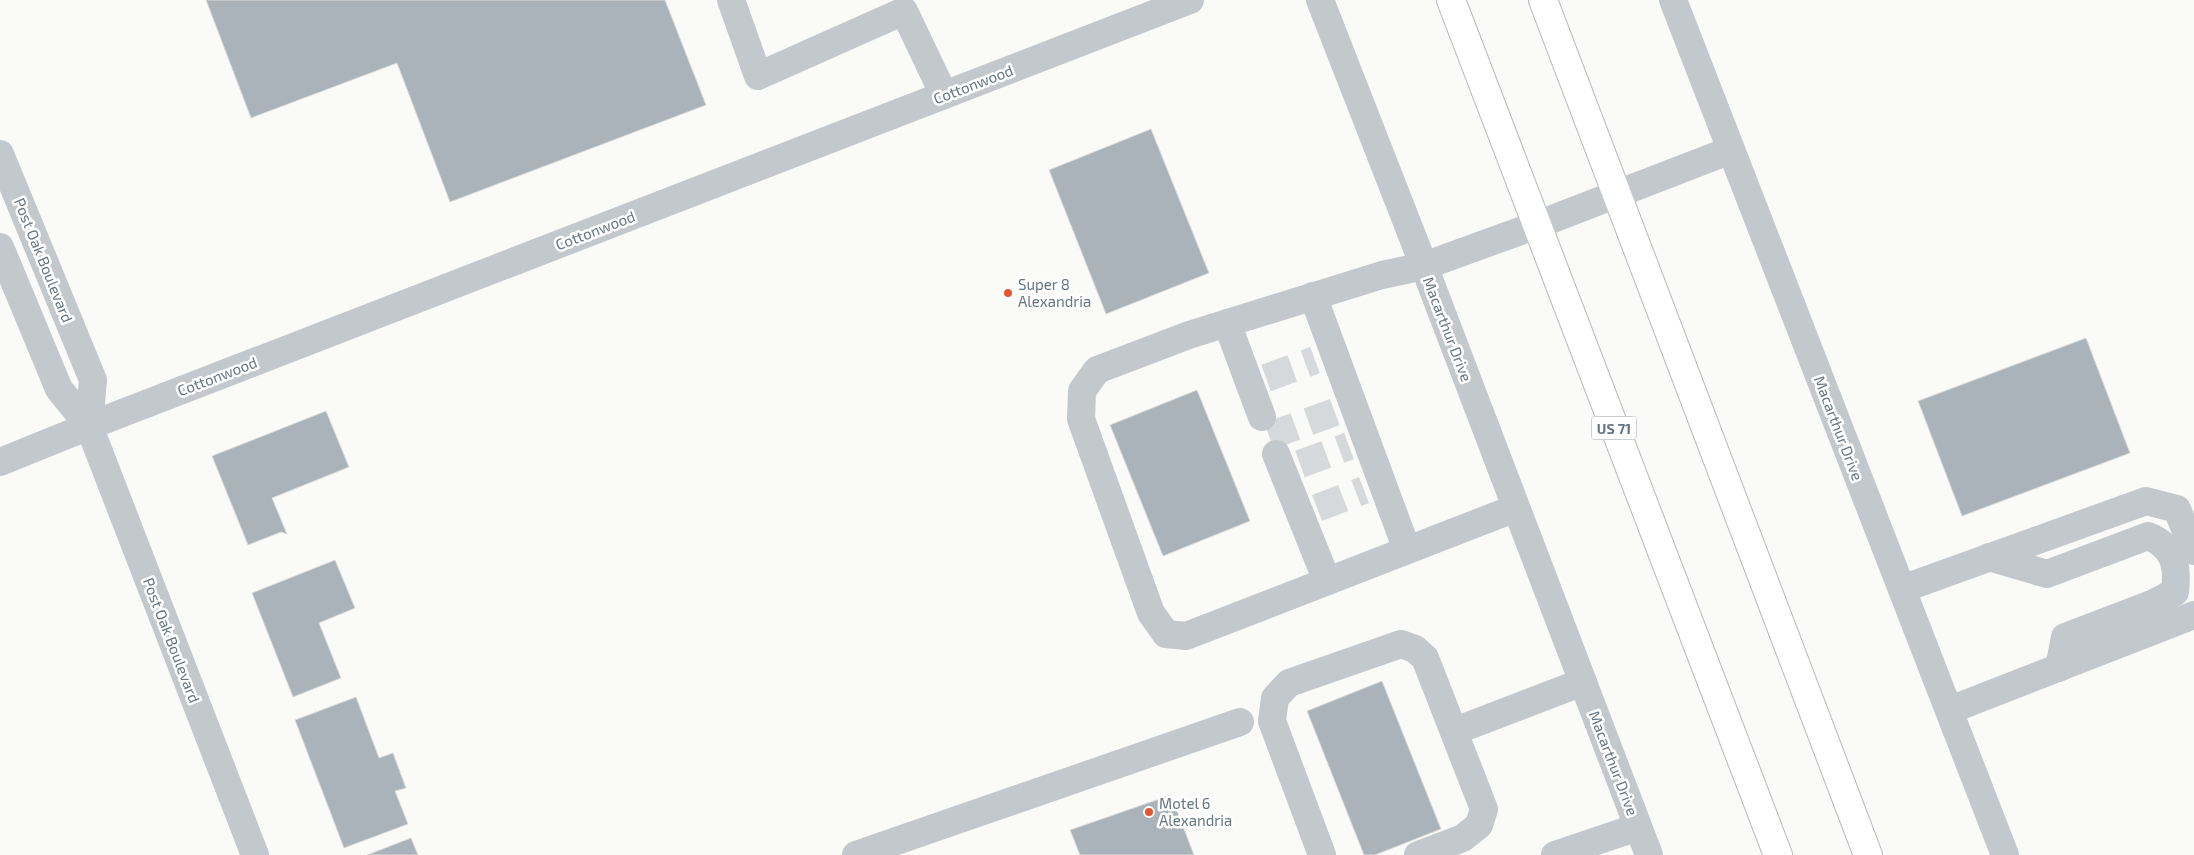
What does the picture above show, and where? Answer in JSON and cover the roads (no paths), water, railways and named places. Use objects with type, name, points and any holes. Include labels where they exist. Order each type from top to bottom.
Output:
[{"type":"highway","name":"US 71","points":[[1451,0],[1778,855]]},
{"type":"highway","points":[[1542,0],[1868,855]]},
{"type":"street","points":[[731,0],[758,76],[902,6],[944,95]]},
{"type":"street","name":"Cottonwood","points":[[0,462],[88,426],[1190,0]]},
{"type":"street","name":"Macarthur Drive","points":[[1320,0],[1424,266],[1649,855]]},
{"type":"street","name":"Macarthur Drive","points":[[1673,0],[2005,855]]},
{"type":"street","points":[[1516,508],[1186,636],[1166,634],[1151,613],[1081,418],[1082,391],[1097,370],[1189,335],[1382,275],[1424,266],[1617,195],[1731,150]]},
{"type":"street","name":"Post Oak Boulevard","points":[[0,154],[93,380],[88,426]]},
{"type":"street","name":"Post Oak Boulevard","points":[[0,247],[59,388],[88,426],[255,855]]},
{"type":"street","points":[[1313,296],[1325,357],[1374,487],[1407,550]]},
{"type":"street","points":[[1227,323],[1258,381],[1262,417]]},
{"type":"street","points":[[1286,463],[1309,512],[1327,581]]},
{"type":"street","points":[[1902,589],[2146,501],[2177,509],[2194,551]]},
{"type":"street","points":[[1989,557],[2047,574],[2148,536],[2160,541],[2171,553],[2177,574],[2175,592],[2154,603],[2065,637],[2059,668]]},
{"type":"street","points":[[1950,710],[2194,615]]},
{"type":"street","points":[[1322,855],[1272,721],[1275,698],[1289,684],[1400,644],[1415,649],[1425,658],[1484,809],[1479,825],[1463,838],[1418,855]]},
{"type":"street","points":[[1454,731],[1583,682]]},
{"type":"street","points":[[856,855],[1240,722]]},
{"type":"street","points":[[1555,855],[1638,826]]},
{"type":"tunnel","points":[[1266,378],[1315,360]]},
{"type":"tunnel","points":[[1269,436],[1335,412]]},
{"type":"tunnel","points":[[1300,464],[1349,446]]},
{"type":"tunnel","points":[[1317,508],[1364,490]]},
{"type":"place","name":"Super 8 Alexandria","points":[[1008,293]]},
{"type":"place","name":"Motel 6 Alexandria","points":[[1149,812]]}]
